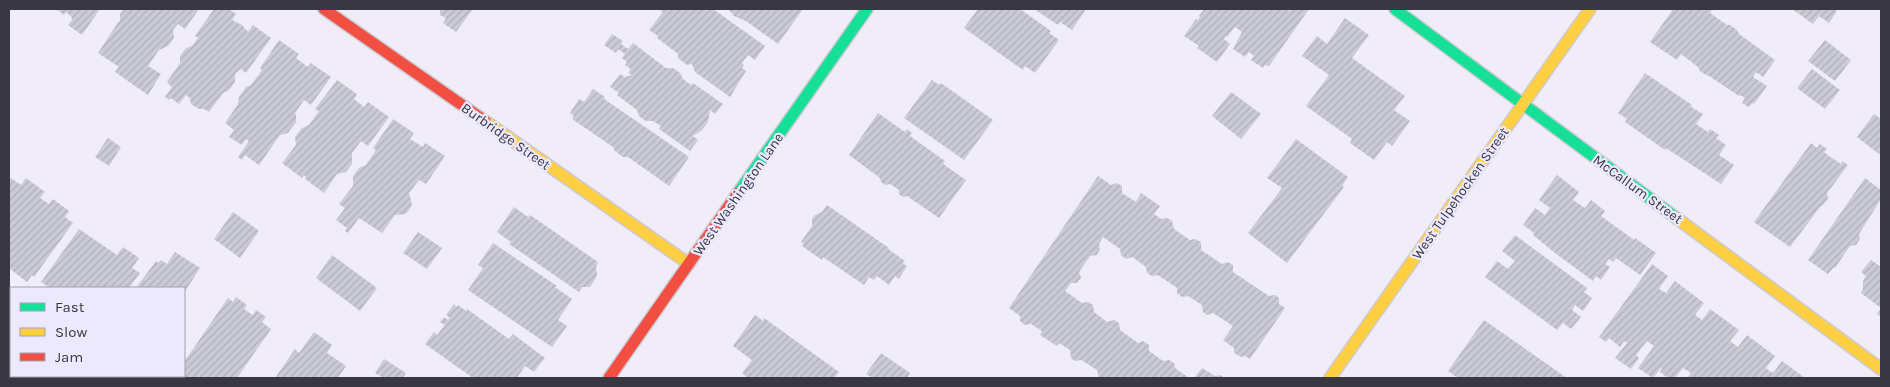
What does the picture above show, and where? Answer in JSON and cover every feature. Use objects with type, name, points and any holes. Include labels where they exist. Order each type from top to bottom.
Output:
[{"type":"street","name":"Burbridge Street","points":[[324,9],[689,264]]},
{"type":"street","name":"West Washington Lane","points":[[609,378],[867,9]]},
{"type":"street","name":"McCallum Street","points":[[1395,9],[1881,369]]},
{"type":"street","name":"West Tulpehocken Street","points":[[1330,378],[1590,9]]},
{"type":"building","points":[[56,9],[100,9],[82,35],[68,25],[72,20],[71,16],[66,12],[64,15]]},
{"type":"building","points":[[124,9],[199,9],[185,29],[178,24],[173,30],[174,38],[168,46],[159,50],[148,66],[161,74],[148,95],[115,72],[119,67],[98,53],[120,22],[120,14]]},
{"type":"building","points":[[214,9],[229,9],[236,14],[232,20],[242,25],[248,32],[253,25],[271,38],[246,73],[241,69],[235,74],[235,82],[229,90],[223,93],[209,112],[191,104],[190,98],[186,95],[179,104],[171,98],[169,100],[165,97],[172,87],[167,82],[180,63],[180,56],[198,38],[195,36]]},
{"type":"building","points":[[440,9],[473,9],[456,32],[443,23],[446,18],[440,15]]},
{"type":"building","points":[[658,9],[703,9],[707,11],[708,9],[713,9],[765,46],[755,60],[748,55],[742,63],[744,65],[742,68],[746,71],[730,97],[695,72],[692,64],[687,65],[678,58],[678,54],[649,30],[663,12]]},
{"type":"building","points":[[728,9],[803,9],[778,44],[746,21],[734,16]]},
{"type":"building","points":[[978,9],[1020,9],[1051,31],[1049,33],[1059,40],[1035,73],[1025,66],[1023,70],[964,28]]},
{"type":"building","points":[[1034,9],[1086,9],[1072,30],[1060,22],[1058,25]]},
{"type":"building","points":[[1204,9],[1286,9],[1290,11],[1292,9],[1309,9],[1269,66],[1265,65],[1263,68],[1251,60],[1254,56],[1249,52],[1245,57],[1233,49],[1242,32],[1235,27],[1224,39],[1230,44],[1217,62],[1184,36],[1196,19],[1198,20]]},
{"type":"building","points":[[1673,9],[1713,9],[1710,13],[1737,30],[1739,34],[1775,60],[1763,77],[1756,72],[1753,77],[1767,86],[1754,104],[1752,103],[1749,107],[1742,103],[1745,98],[1700,71],[1698,67],[1681,54],[1677,60],[1650,42]]},
{"type":"building","points":[[1792,9],[1833,9],[1837,11],[1829,23],[1819,16],[1813,24]]},
{"type":"building","points":[[1345,18],[1369,35],[1352,58],[1405,96],[1394,110],[1410,121],[1392,146],[1387,142],[1374,160],[1350,143],[1352,139],[1306,106],[1329,75],[1302,56],[1317,36],[1327,44]]},
{"type":"building","points":[[612,34],[623,41],[621,44],[628,49],[633,43],[666,68],[673,68],[680,73],[683,79],[691,85],[693,83],[723,104],[715,114],[710,110],[708,122],[702,130],[693,136],[698,140],[690,151],[659,129],[661,126],[653,121],[646,121],[639,116],[637,110],[617,95],[619,93],[610,87],[620,74],[625,77],[632,75],[628,73],[631,69],[625,65],[627,62],[622,58],[625,54],[618,49],[616,53],[604,45]]},
{"type":"building","points":[[279,40],[299,54],[296,58],[308,67],[311,63],[331,77],[311,105],[304,100],[295,113],[296,122],[288,133],[280,135],[259,165],[245,155],[242,160],[238,157],[249,141],[246,139],[242,145],[229,137],[234,130],[225,123],[238,104],[239,97],[262,70],[260,68]]},
{"type":"building","points":[[1825,40],[1851,60],[1835,81],[1808,61]]},
{"type":"building","points":[[1812,69],[1840,90],[1825,109],[1797,88]]},
{"type":"building","points":[[1645,73],[1703,114],[1696,124],[1708,132],[1710,129],[1719,135],[1716,138],[1726,145],[1719,155],[1734,165],[1721,184],[1666,148],[1665,150],[1625,122],[1627,119],[1618,113]]},
{"type":"building","points":[[337,80],[357,94],[354,99],[364,107],[368,102],[389,117],[368,146],[361,141],[352,153],[352,164],[346,172],[337,174],[324,193],[305,179],[304,175],[302,178],[282,163],[296,145],[295,137],[302,128],[309,125],[319,111],[315,109]]},
{"type":"building","points":[[932,80],[939,85],[941,83],[993,120],[964,160],[904,118]]},
{"type":"building","points":[[593,89],[605,97],[604,99],[689,157],[669,186],[628,157],[623,157],[613,147],[572,119],[574,116],[570,113],[579,99],[584,102]]},
{"type":"building","points":[[1231,92],[1261,114],[1241,139],[1212,116]]},
{"type":"building","points":[[878,113],[905,132],[907,129],[912,133],[910,136],[945,161],[943,164],[966,180],[939,218],[907,196],[903,197],[899,194],[899,190],[890,184],[885,185],[881,182],[880,178],[849,155]]},
{"type":"building","points":[[1874,114],[1881,119],[1881,151],[1879,154],[1857,137]]},
{"type":"building","points":[[393,119],[414,133],[410,139],[423,147],[425,143],[445,156],[426,184],[419,180],[409,193],[412,205],[406,214],[395,215],[382,233],[359,218],[348,233],[345,231],[347,228],[336,220],[345,208],[339,204],[353,186],[353,176],[359,168],[366,165],[376,150],[373,148]]},
{"type":"building","points":[[108,138],[121,147],[109,166],[95,157]]},
{"type":"building","points":[[1296,139],[1348,177],[1342,186],[1344,187],[1287,263],[1248,233],[1282,188],[1267,178]]},
{"type":"building","points":[[1811,143],[1817,148],[1820,144],[1827,149],[1824,152],[1829,156],[1841,164],[1842,161],[1848,165],[1827,193],[1828,199],[1790,247],[1754,222]]},
{"type":"building","points":[[1557,175],[1579,192],[1573,200],[1585,208],[1591,200],[1605,211],[1601,216],[1656,253],[1640,275],[1616,258],[1613,262],[1609,259],[1605,264],[1610,267],[1601,280],[1596,276],[1593,281],[1555,253],[1523,225],[1535,208],[1545,215],[1550,208],[1539,200]]},
{"type":"building","points":[[1098,176],[1111,185],[1117,183],[1122,186],[1122,193],[1136,202],[1141,193],[1160,206],[1154,214],[1161,219],[1167,218],[1172,221],[1174,229],[1190,240],[1195,239],[1201,242],[1201,250],[1222,264],[1228,262],[1233,265],[1233,272],[1269,296],[1275,295],[1279,298],[1279,304],[1285,308],[1250,359],[1234,353],[1234,348],[1223,340],[1233,326],[1213,313],[1207,315],[1203,312],[1202,305],[1188,296],[1182,297],[1177,293],[1177,288],[1158,275],[1152,276],[1147,273],[1146,267],[1132,257],[1126,259],[1121,255],[1120,249],[1103,237],[1099,244],[1100,249],[1097,255],[1090,256],[1079,272],[1081,278],[1077,283],[1071,283],[1065,291],[1082,303],[1088,302],[1093,305],[1094,312],[1107,322],[1114,320],[1119,323],[1120,330],[1138,343],[1143,341],[1149,345],[1149,351],[1163,361],[1169,360],[1174,363],[1175,368],[1189,378],[1099,378],[1097,370],[1081,360],[1075,361],[1071,358],[1070,350],[1059,343],[1057,346],[1040,335],[1042,331],[1031,324],[1025,325],[1020,321],[1020,316],[1009,308]]},
{"type":"building","points":[[11,178],[21,185],[26,178],[45,192],[40,198],[49,204],[53,199],[69,211],[65,217],[73,223],[34,277],[32,275],[27,282],[9,268],[9,182]]},
{"type":"building","points":[[1865,178],[1881,190],[1881,199],[1859,234],[1860,239],[1856,245],[1850,246],[1835,268],[1828,274],[1808,260]]},
{"type":"building","points":[[827,205],[905,261],[903,264],[907,266],[899,279],[895,276],[889,285],[877,276],[874,280],[869,277],[864,285],[823,257],[822,260],[802,246],[804,244],[801,242],[812,226],[812,219],[815,215],[822,212]]},
{"type":"building","points":[[514,207],[528,217],[530,215],[598,262],[596,267],[597,276],[590,287],[582,287],[579,292],[509,244],[511,242],[497,232]]},
{"type":"building","points":[[233,212],[259,231],[240,258],[214,239]]},
{"type":"building","points":[[79,229],[117,255],[123,247],[139,258],[132,268],[140,273],[130,287],[46,287],[41,282]]},
{"type":"building","points":[[418,232],[442,248],[427,269],[403,253]]},
{"type":"building","points":[[1515,235],[1587,288],[1584,292],[1592,298],[1583,311],[1575,305],[1572,310],[1581,317],[1571,329],[1563,323],[1557,330],[1485,277],[1497,261],[1508,269],[1515,261],[1502,251]]},
{"type":"building","points":[[493,243],[557,286],[555,287],[572,299],[558,320],[567,326],[552,347],[468,290],[483,268],[478,265]]},
{"type":"building","points":[[175,252],[200,268],[185,291],[185,287],[137,287],[156,261],[158,263],[161,260],[167,264]]},
{"type":"building","points":[[332,255],[377,288],[360,311],[316,278]]},
{"type":"building","points":[[1871,260],[1881,267],[1881,308],[1861,293],[1866,276],[1861,272]]},
{"type":"building","points":[[1652,264],[1668,276],[1659,289],[1666,293],[1675,281],[1704,303],[1695,315],[1702,320],[1710,309],[1739,330],[1730,341],[1738,347],[1747,335],[1775,356],[1766,368],[1770,371],[1773,373],[1782,361],[1805,378],[1687,378],[1691,373],[1683,368],[1675,378],[1668,378],[1660,372],[1661,368],[1653,378],[1638,368],[1654,346],[1647,341],[1636,355],[1639,358],[1631,369],[1615,358],[1627,343],[1624,341],[1620,347],[1609,338],[1606,342],[1599,337]]},
{"type":"building","points":[[236,297],[247,305],[244,309],[251,314],[253,315],[256,310],[266,317],[262,322],[271,329],[237,378],[172,378],[185,377],[185,361],[228,298],[233,302]]},
{"type":"building","points":[[454,304],[466,311],[467,309],[509,339],[513,334],[545,358],[534,372],[525,366],[517,378],[473,378],[425,344],[434,332],[437,335],[445,325],[440,322],[444,317],[448,320],[450,318],[446,315]]},
{"type":"building","points":[[1881,308],[1881,317],[1877,314]]},
{"type":"building","points":[[755,315],[763,321],[764,318],[839,372],[834,378],[745,378],[746,376],[742,373],[752,360],[733,346]]},
{"type":"building","points":[[1484,320],[1567,378],[1458,378],[1448,371]]},
{"type":"building","points":[[314,332],[332,345],[327,353],[346,366],[338,378],[275,378],[295,349],[299,353]]},
{"type":"building","points":[[881,353],[910,373],[907,378],[873,378],[866,374]]},
{"type":"building","points":[[384,359],[406,373],[403,378],[384,378],[375,373]]},
{"type":"building","points":[[1202,368],[1215,376],[1220,375],[1225,378],[1194,378]]},
{"type":"traffic: fast","points":[[738,193],[867,9]]},
{"type":"traffic: fast","points":[[1395,9],[1675,217]]},
{"type":"traffic: slow","points":[[1330,378],[1590,9]]},
{"type":"traffic: slow","points":[[485,121],[689,264]]},
{"type":"traffic: slow","points":[[1675,217],[1881,369]]},
{"type":"traffic: jam","points":[[324,9],[485,121]]},
{"type":"traffic: jam","points":[[609,378],[738,193]]}]
